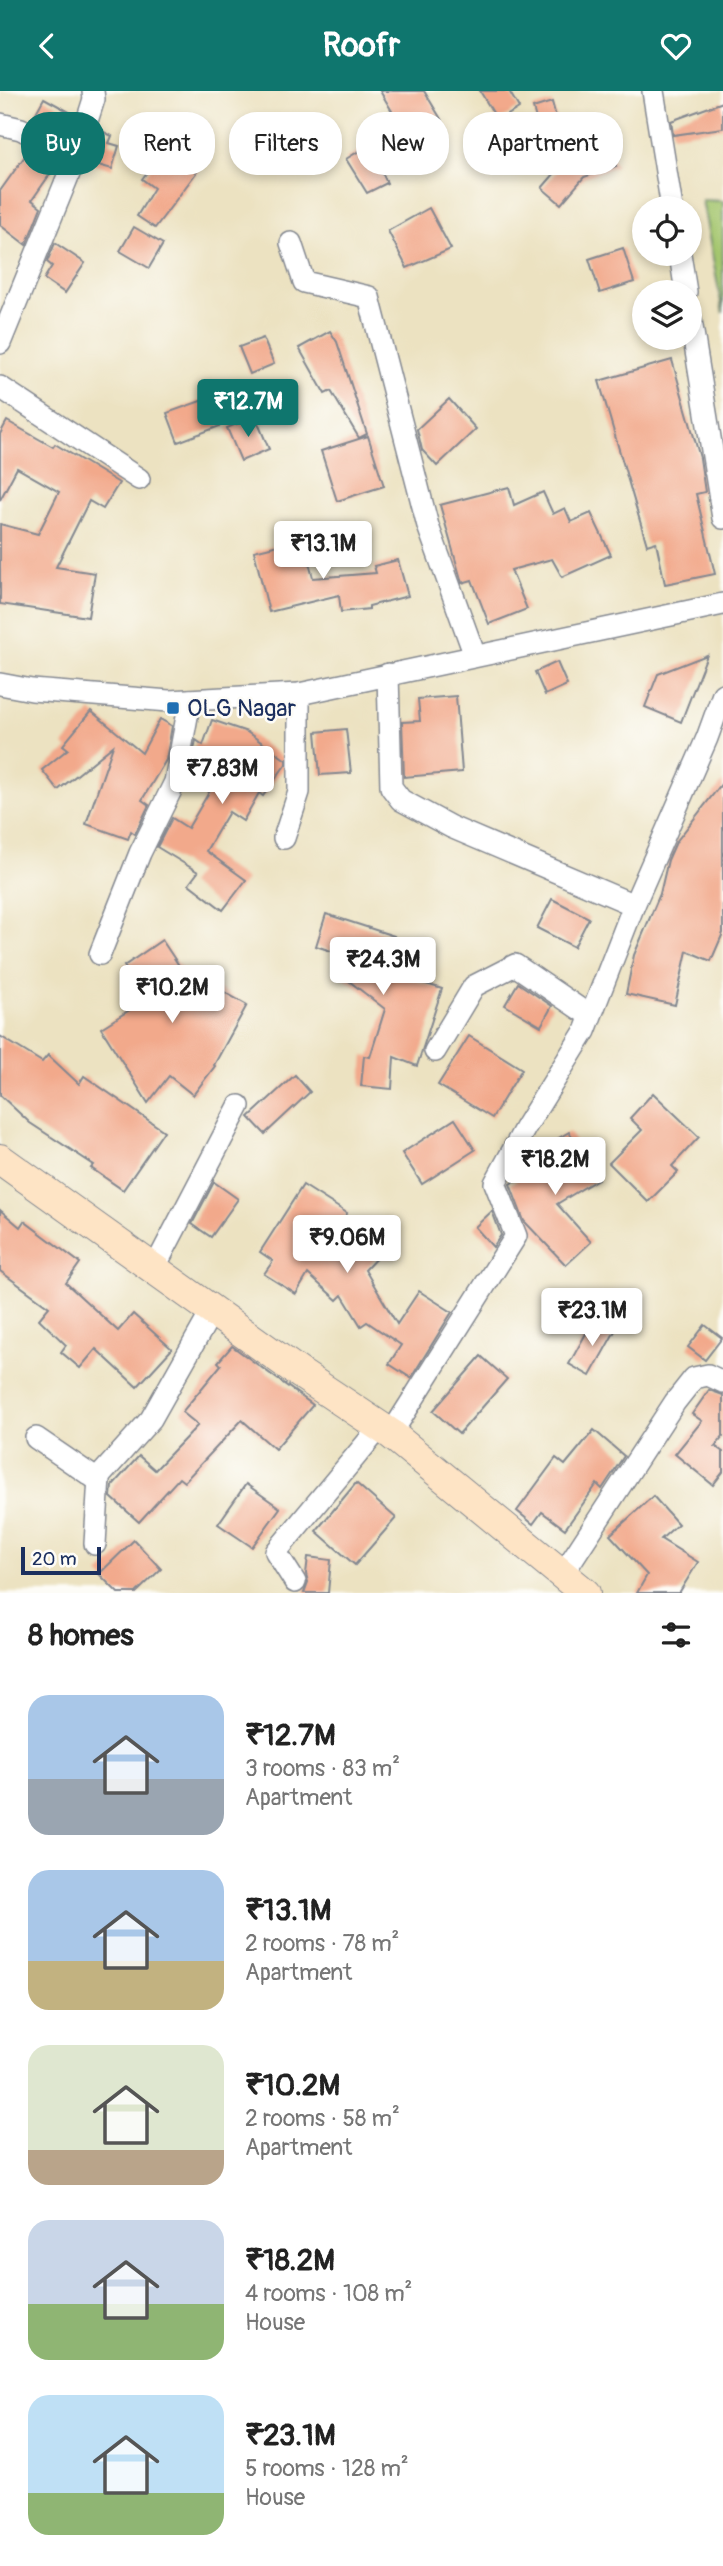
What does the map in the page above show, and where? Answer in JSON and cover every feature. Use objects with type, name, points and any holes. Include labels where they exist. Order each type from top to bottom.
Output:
[{"type":"main road","points":[[0,1159],[212,1311],[386,1431],[578,1588]]},
{"type":"street","points":[[90,112],[94,99],[93,91]]},
{"type":"street","points":[[653,91],[670,196]]},
{"type":"street","points":[[0,124],[21,129]]},
{"type":"street","points":[[0,343],[68,175]]},
{"type":"street","points":[[291,243],[304,282],[369,297],[428,526],[475,656]]},
{"type":"street","points":[[696,350],[723,518]]},
{"type":"street","points":[[0,387],[139,479]]},
{"type":"street","points":[[0,684],[169,701],[299,694],[723,604]]},
{"type":"street","points":[[388,674],[391,787],[401,800],[451,827],[634,905]]},
{"type":"street","points":[[284,838],[299,792],[299,694]]},
{"type":"street","points":[[295,1582],[276,1552],[386,1431],[516,1236],[495,1183],[585,1031],[634,905],[707,738],[723,694]]},
{"type":"street","points":[[100,954],[139,853],[174,782],[190,700]]},
{"type":"street","points":[[436,1051],[474,986],[515,965],[590,1016]]},
{"type":"street","points":[[153,1269],[239,1105]]},
{"type":"street","points":[[95,1544],[99,1477],[151,1419],[212,1311]]},
{"type":"street","points":[[578,1588],[675,1402],[694,1377],[708,1375],[723,1382]]},
{"type":"street","points":[[36,1438],[99,1481]]},
{"type":"green space","points":[[702,200],[723,201],[723,313]]},
{"type":"building","points":[[380,91],[424,91],[437,112],[393,112]]},
{"type":"building","points":[[480,91],[509,91],[519,108],[513,112],[493,112]]},
{"type":"building","points":[[44,98],[70,112],[36,112]]},
{"type":"building","points":[[552,102],[555,112],[534,112],[533,108]]},
{"type":"building","points":[[723,102],[723,128],[673,135],[671,121]]},
{"type":"building","points":[[105,132],[112,136],[109,143],[119,146],[112,169],[105,167]]},
{"type":"building","points":[[356,153],[356,175],[383,175],[387,183],[367,193],[346,159]]},
{"type":"building","points":[[21,162],[21,175],[49,175],[32,200],[41,207],[26,245],[0,225],[0,191]]},
{"type":"building","points":[[145,175],[195,175],[155,228],[137,216],[154,188],[142,179]]},
{"type":"building","points":[[553,175],[590,175],[584,177],[561,204],[542,188]]},
{"type":"building","points":[[429,208],[451,249],[407,268],[388,231]]},
{"type":"building","points":[[134,227],[163,244],[149,268],[120,251]]},
{"type":"building","points":[[55,243],[85,263],[65,293],[44,279],[52,266],[47,262]]},
{"type":"building","points":[[623,248],[633,280],[600,293],[589,259]]},
{"type":"building","points":[[330,331],[337,342],[367,434],[359,438],[331,391],[325,394],[299,348]]},
{"type":"building","points":[[263,338],[274,364],[250,374],[239,347]]},
{"type":"building","points":[[672,360],[700,458],[705,492],[696,494],[715,574],[665,584],[656,542],[647,545],[599,381]]},
{"type":"building","points":[[209,398],[220,426],[178,442],[167,413]]},
{"type":"building","points":[[449,399],[476,429],[437,466],[422,450],[417,429]]},
{"type":"building","points":[[255,416],[269,449],[241,461],[227,428]]},
{"type":"building","points":[[7,421],[53,447],[55,444],[119,483],[103,509],[89,501],[56,567],[95,573],[88,617],[0,604],[0,524],[38,534],[59,492],[17,468],[0,500],[0,434]]},
{"type":"building","points":[[368,436],[384,486],[337,501],[321,451]]},
{"type":"building","points":[[509,487],[514,505],[543,492],[553,514],[565,508],[571,522],[591,513],[611,555],[562,577],[552,559],[511,570],[527,609],[489,624],[472,580],[462,583],[440,505]]},
{"type":"building","points":[[303,539],[313,578],[376,573],[374,566],[398,560],[408,596],[369,606],[369,609],[341,612],[339,595],[269,612],[254,551]]},
{"type":"building","points":[[707,655],[681,722],[645,707],[658,674]]},
{"type":"building","points":[[557,662],[567,685],[545,695],[535,672]]},
{"type":"building","points":[[456,696],[462,772],[404,777],[402,722],[420,721],[418,699]]},
{"type":"building","points":[[91,711],[142,753],[160,719],[172,726],[166,760],[142,800],[149,805],[135,834],[131,831],[128,839],[86,824],[113,746],[58,790],[42,770],[68,749],[63,745]]},
{"type":"building","points":[[212,720],[247,732],[286,760],[286,764],[263,796],[259,793],[243,821],[229,812],[206,851],[246,880],[223,910],[189,884],[198,872],[157,847],[172,818],[188,828],[222,770],[192,759],[196,740],[203,745]]},
{"type":"building","points":[[346,729],[351,773],[320,775],[316,732]]},
{"type":"building","points":[[723,782],[723,933],[711,961],[687,951],[675,1005],[626,994],[634,955],[660,894],[668,860],[676,842]]},
{"type":"building","points":[[552,899],[589,918],[574,947],[537,928]]},
{"type":"building","points":[[326,914],[394,936],[383,970],[442,989],[417,1066],[394,1057],[392,1089],[361,1086],[364,1056],[370,1057],[385,1009],[340,974],[352,958],[316,946]]},
{"type":"building","points":[[162,940],[180,967],[247,1005],[215,1066],[193,1095],[169,1076],[148,1103],[101,1028],[147,999],[124,966]]},
{"type":"building","points":[[518,983],[552,1006],[541,1026],[505,1005]]},
{"type":"building","points":[[0,1036],[42,1062],[48,1055],[79,1084],[84,1076],[164,1131],[123,1190],[91,1168],[94,1165],[30,1123],[0,1095]]},
{"type":"building","points":[[469,1036],[522,1069],[492,1118],[438,1085]]},
{"type":"building","points":[[295,1075],[310,1092],[265,1134],[249,1117]]},
{"type":"building","points":[[653,1093],[699,1137],[672,1166],[678,1172],[648,1202],[609,1163],[642,1130],[630,1118]]},
{"type":"building","points":[[455,1119],[475,1150],[422,1184],[402,1153]]},
{"type":"building","points":[[569,1132],[598,1179],[557,1204],[591,1242],[566,1265],[524,1221],[510,1184],[552,1158],[545,1146]]},
{"type":"building","points":[[214,1182],[238,1199],[211,1237],[192,1224]]},
{"type":"building","points":[[303,1185],[347,1213],[344,1219],[380,1254],[365,1270],[397,1324],[419,1291],[452,1312],[411,1378],[389,1364],[401,1345],[367,1322],[361,1326],[342,1295],[337,1300],[308,1274],[296,1294],[264,1274],[273,1261],[260,1252]]},
{"type":"building","points":[[0,1210],[20,1227],[24,1221],[80,1263],[66,1283],[118,1331],[133,1314],[172,1349],[137,1387],[96,1349],[80,1368],[61,1352],[66,1345],[39,1319],[49,1307],[0,1271]]},
{"type":"building","points":[[492,1211],[501,1235],[493,1247],[475,1227]]},
{"type":"building","points":[[594,1319],[615,1331],[590,1376],[569,1364]]},
{"type":"building","points":[[705,1325],[722,1338],[705,1360],[688,1347]]},
{"type":"building","points":[[232,1346],[313,1405],[275,1449],[242,1420],[184,1482],[179,1478],[139,1522],[111,1497],[112,1486],[139,1456],[155,1470],[198,1425],[182,1412],[221,1365],[218,1362]]},
{"type":"building","points":[[481,1356],[507,1379],[459,1434],[433,1411]]},
{"type":"building","points":[[709,1390],[723,1395],[723,1436],[715,1446],[723,1452],[723,1472],[713,1485],[675,1454],[702,1421],[692,1414]]},
{"type":"building","points":[[594,1430],[624,1456],[602,1489],[597,1484],[565,1529],[542,1512],[533,1524],[517,1511],[556,1458],[565,1465]]},
{"type":"building","points":[[356,1483],[396,1518],[355,1565],[316,1531]]},
{"type":"building","points":[[246,1484],[280,1508],[252,1547],[218,1524]]},
{"type":"building","points":[[653,1496],[678,1524],[661,1539],[698,1562],[679,1593],[637,1593],[647,1575],[610,1535]]},
{"type":"building","points":[[134,1540],[161,1569],[136,1593],[118,1593],[99,1574]]},
{"type":"building","points":[[308,1557],[331,1560],[328,1593],[304,1593],[308,1582]]},
{"type":"place","name":"OLG Nagar","points":[[173,708]]}]
